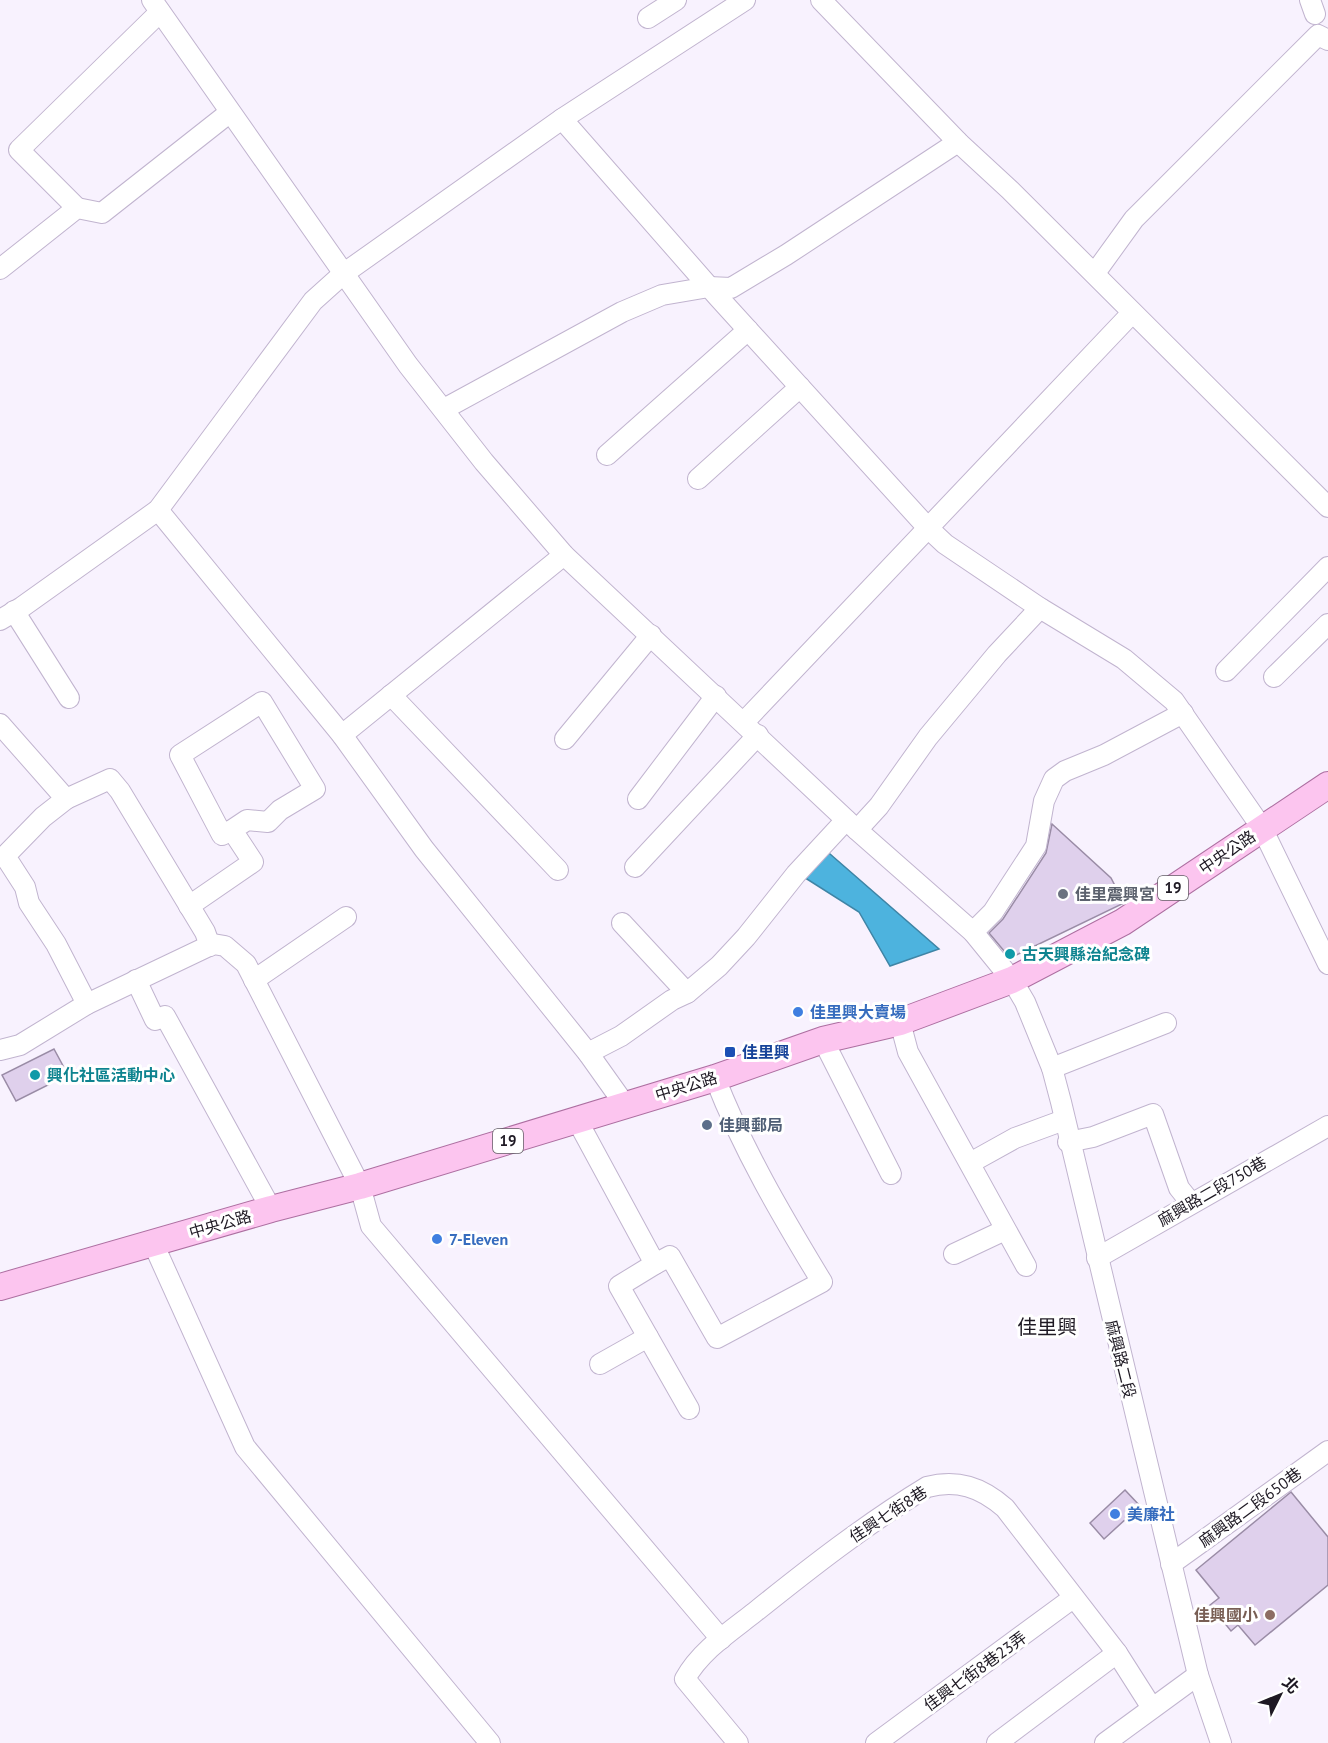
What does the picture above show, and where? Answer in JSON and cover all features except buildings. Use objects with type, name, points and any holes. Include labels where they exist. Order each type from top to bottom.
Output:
[{"type":"main road","name":"中央公路","points":[[0,1287],[270,1209],[360,1186],[716,1078],[823,1040],[900,1022],[1012,980],[1123,922],[1328,785]]},
{"type":"street","points":[[648,18],[676,0]]},
{"type":"street","points":[[69,698],[7,615],[158,510],[313,301],[343,274],[562,119],[745,0]]},
{"type":"street","points":[[821,0],[958,142],[1095,273],[1132,313],[1328,507]]},
{"type":"street","points":[[156,6],[19,150],[77,208],[102,213],[230,113]]},
{"type":"street","name":"麻興路二段","points":[[156,6],[408,364],[484,462],[564,555],[852,825],[972,932],[1012,980],[1025,1002],[1052,1068],[1198,1675],[1221,1743]]},
{"type":"street","points":[[1095,273],[1134,219],[1201,149],[1318,35],[1328,40]]},
{"type":"street","points":[[562,119],[709,287],[928,528],[945,544],[1040,608],[1124,659],[1174,701],[1262,828],[1328,964]]},
{"type":"street","points":[[444,409],[622,312],[662,295],[709,287],[731,288],[958,142]]},
{"type":"street","points":[[0,269],[77,208]]},
{"type":"street","points":[[635,867],[751,728],[928,528],[1132,313]]},
{"type":"street","points":[[607,455],[748,330]]},
{"type":"street","points":[[698,479],[800,387]]},
{"type":"street","points":[[158,510],[342,735],[424,849],[588,1053],[625,1105]]},
{"type":"street","points":[[342,735],[564,555]]},
{"type":"street","points":[[1226,671],[1328,567]]},
{"type":"street","points":[[588,1053],[621,1036],[672,1000],[687,993],[719,966],[746,937],[796,874],[852,825],[879,806],[928,737],[997,654],[1040,608]]},
{"type":"street","points":[[1274,676],[1328,624]]},
{"type":"street","points":[[565,739],[651,635]]},
{"type":"street","points":[[391,695],[558,870]]},
{"type":"street","points":[[638,799],[716,696]]},
{"type":"street","points":[[262,702],[315,789],[280,810],[267,822],[248,820],[232,830],[222,835],[180,755],[262,702]]},
{"type":"street","points":[[972,932],[993,912],[1036,846],[1044,801],[1054,779],[1065,771],[1104,755],[1183,713]]},
{"type":"street","points":[[0,724],[66,799]]},
{"type":"street","points":[[87,1004],[56,944],[28,903],[25,887],[5,856],[43,817],[66,799],[110,779],[120,791],[189,906],[210,946]]},
{"type":"street","points":[[189,906],[253,862],[232,830]]},
{"type":"street","points":[[254,980],[346,916]]},
{"type":"street","points":[[622,922],[687,993]]},
{"type":"street","points":[[0,1050],[20,1045],[87,1004],[136,980],[210,946],[225,946],[246,964],[360,1186],[371,1226],[721,1639]]},
{"type":"street","points":[[136,980],[155,1020],[165,1016],[270,1209]]},
{"type":"street","points":[[900,1022],[908,1052],[1026,1266]]},
{"type":"street","points":[[1052,1068],[1166,1023]]},
{"type":"street","points":[[823,1040],[891,1174]]},
{"type":"street","points":[[689,1409],[619,1286],[670,1256],[717,1338],[822,1282],[771,1199],[730,1116],[716,1078]]},
{"type":"street","points":[[1068,1142],[1093,1137],[1153,1114],[1179,1188],[1191,1203]]},
{"type":"street","points":[[577,1119],[655,1264]]},
{"type":"street","points":[[970,1163],[1015,1138],[1064,1120]]},
{"type":"street","name":"麻興路二段750巷","points":[[1097,1258],[1328,1126]]},
{"type":"street","points":[[954,1254],[1005,1230]]},
{"type":"street","points":[[153,1243],[245,1448],[490,1743]]},
{"type":"street","points":[[600,1364],[648,1337]]},
{"type":"street","name":"麻興路二段650巷","points":[[1171,1564],[1328,1451]]},
{"type":"street","name":"佳興七街8巷","points":[[738,1743],[685,1679],[690,1670],[721,1639],[827,1555],[927,1487],[944,1483],[964,1484],[993,1497],[1005,1508],[1117,1653],[1152,1708]]},
{"type":"street","name":"佳興七街8巷23弄","points":[[876,1743],[1073,1598]]},
{"type":"street","points":[[997,1743],[1117,1653]]},
{"type":"street","points":[[1105,1743],[1198,1675]]},
{"type":"water","points":[[822,847],[939,949],[890,966],[859,912],[799,874]]},
{"type":"place","name":"佳里震興宮","points":[[1063,894]]},
{"type":"place","name":"古天興縣治紀念碑","points":[[1010,954]]},
{"type":"place","name":"佳里興大賣場","points":[[798,1012]]},
{"type":"place","name":"佳里興","points":[[730,1052]]},
{"type":"place","name":"興化社區活動中心","points":[[35,1075]]},
{"type":"place","name":"佳興郵局","points":[[707,1125]]},
{"type":"place","name":"7-Eleven","points":[[437,1239]]},
{"type":"place","name":"美廉社","points":[[1115,1514]]},
{"type":"place","name":"佳興國小","points":[[1270,1615]]},
{"type":"district","name":"佳里興","points":[[1047,1327]]}]
